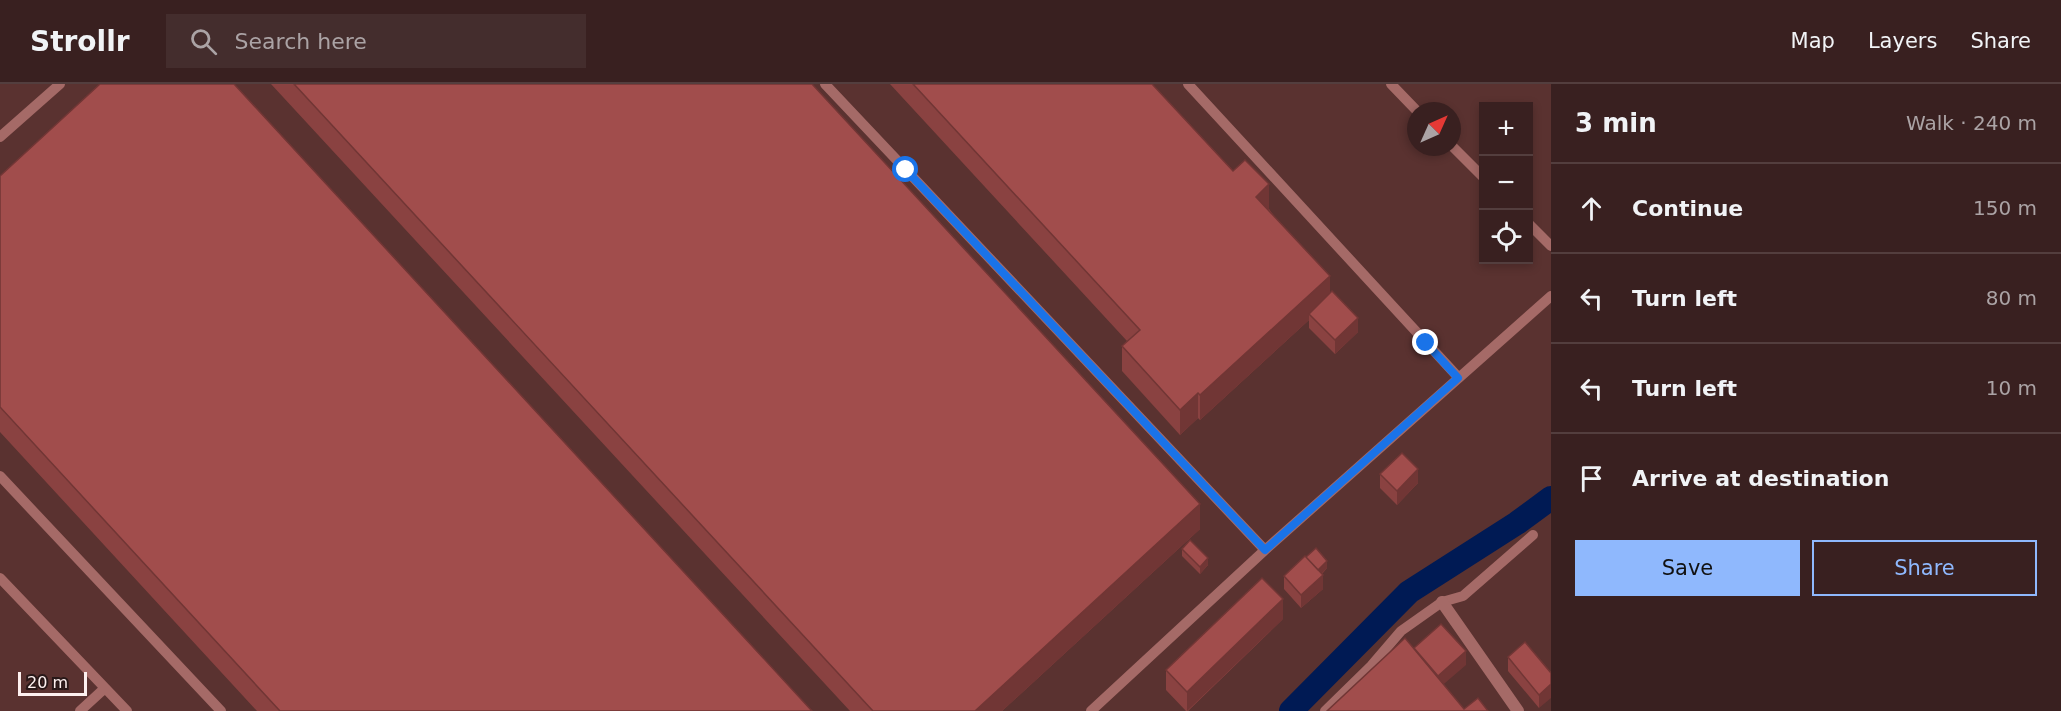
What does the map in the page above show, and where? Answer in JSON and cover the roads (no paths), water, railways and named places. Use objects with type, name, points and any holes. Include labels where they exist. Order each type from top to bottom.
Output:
[{"type":"street","points":[[1442,602],[1518,711]]},
{"type":"lane","points":[[2,130],[60,84]]},
{"type":"lane","points":[[825,84],[1265,550]]},
{"type":"lane","points":[[1188,84],[1458,378]]},
{"type":"lane","points":[[1391,84],[1409,102]]},
{"type":"lane","points":[[1461,155],[1479,173]]},
{"type":"lane","points":[[1533,228],[1551,246]]},
{"type":"lane","points":[[1091,711],[1265,550],[1551,296]]},
{"type":"lane","points":[[0,476],[221,711]]},
{"type":"lane","points":[[1325,711],[1371,666],[1401,631],[1442,602],[1463,596],[1533,535]]},
{"type":"lane","points":[[0,579],[127,711]]},
{"type":"lane","points":[[80,711],[105,688]]},
{"type":"waterway","points":[[1291,711],[1409,592],[1517,523],[1551,498]]}]
